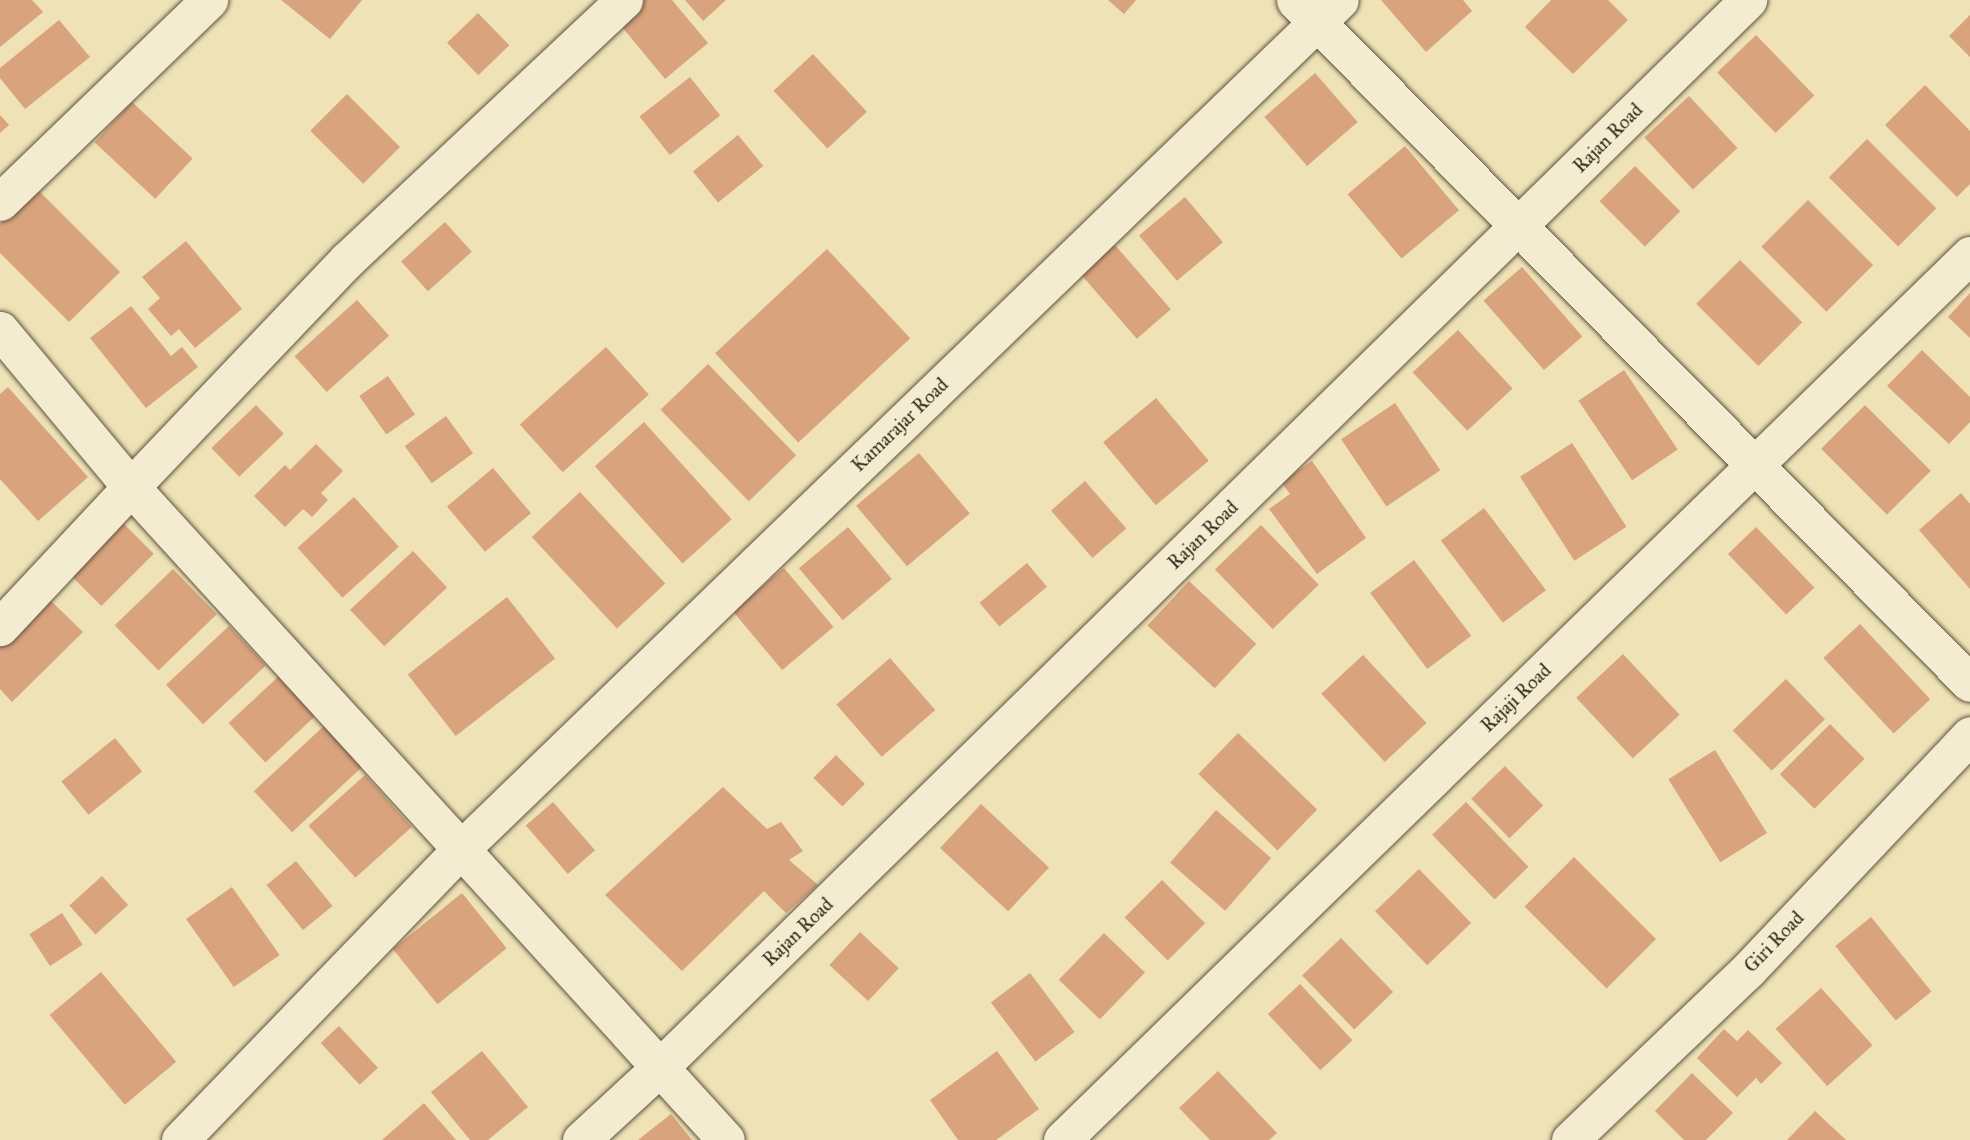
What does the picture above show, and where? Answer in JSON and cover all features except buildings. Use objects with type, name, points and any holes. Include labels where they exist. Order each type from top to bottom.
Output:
[{"type":"street","points":[[0,202],[209,0]]},
{"type":"street","points":[[0,627],[347,260],[624,0]]},
{"type":"street","name":"Rajan Road","points":[[581,1140],[659,1069],[1748,0]]},
{"type":"street","points":[[1318,7],[1518,226],[1970,683]]},
{"type":"street","name":"Kamarajar Road","points":[[180,1140],[460,850],[1318,7]]},
{"type":"street","name":"Rajaji Road","points":[[1062,1140],[1970,255]]},
{"type":"street","points":[[0,330],[131,487],[726,1140]]},
{"type":"street","name":"Giri Road","points":[[1570,1140],[1748,970],[1970,735]]}]
